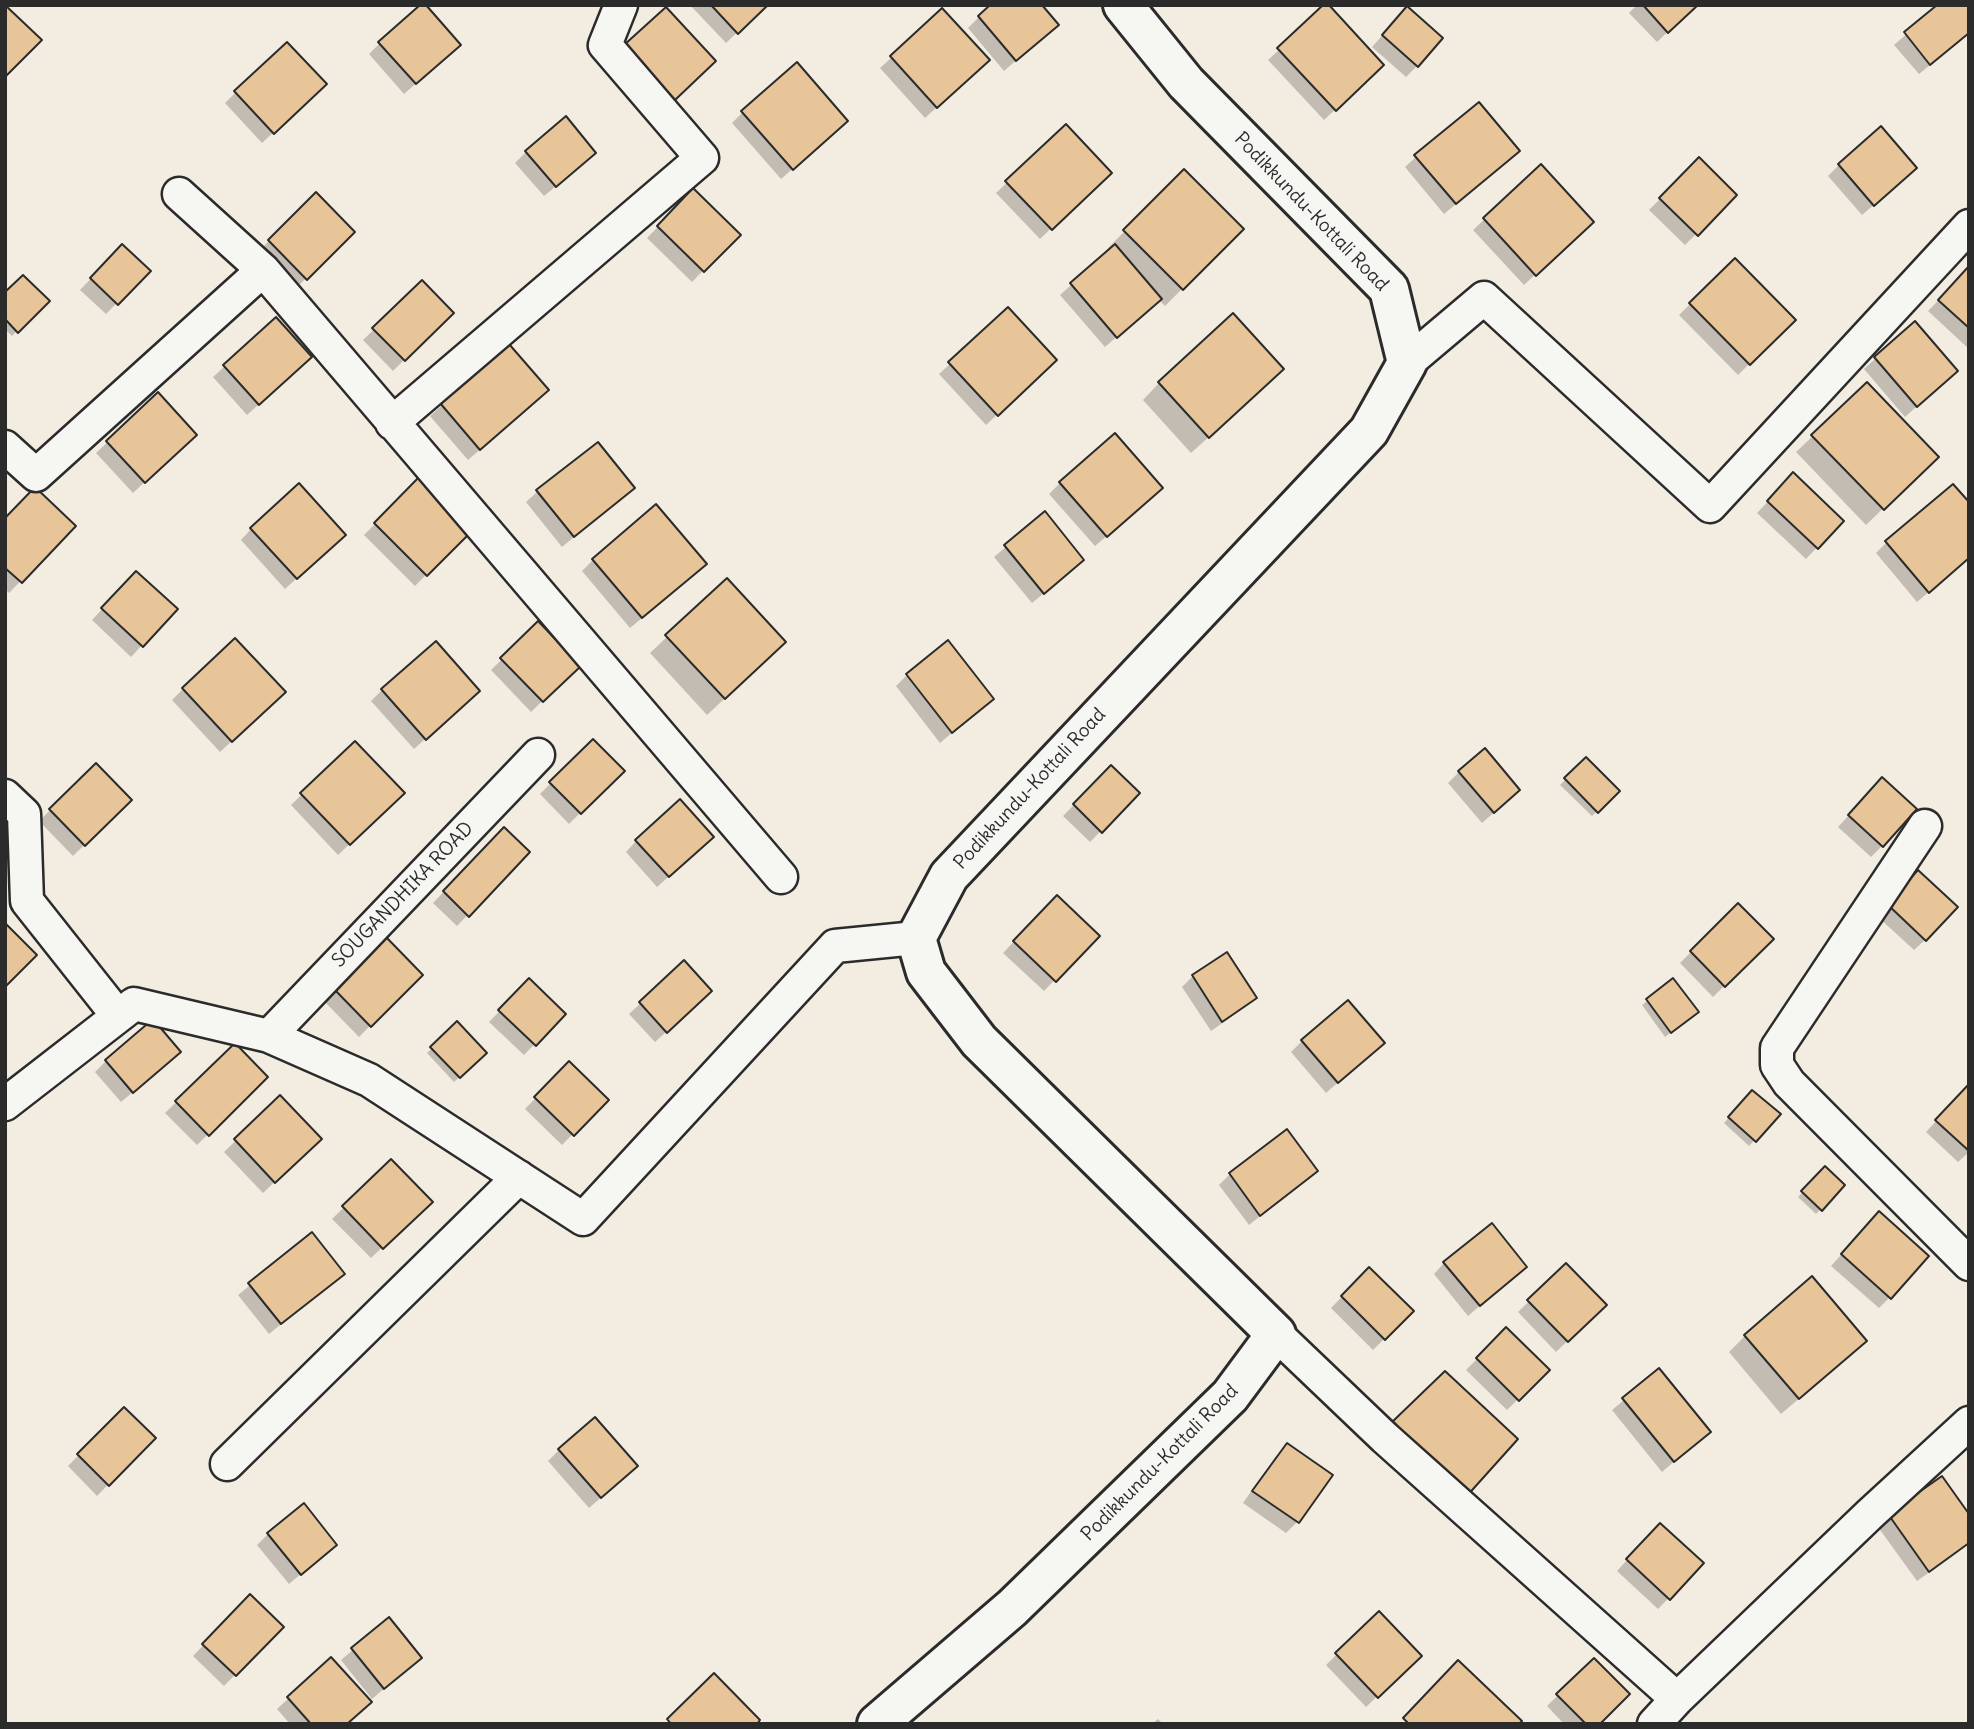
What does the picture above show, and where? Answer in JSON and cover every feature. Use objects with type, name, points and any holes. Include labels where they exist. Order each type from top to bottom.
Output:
[{"type":"main road","name":"Podikkundu-Kottali Road","points":[[916,938],[949,876],[1368,431],[1407,363],[1389,289],[1186,83],[1136,9]]},
{"type":"main road","points":[[916,938],[926,972],[979,1041],[1276,1334]]},
{"type":"main road","name":"Podikkundu-Kottali Road","points":[[877,1724],[1012,1608],[1230,1396],[1276,1334]]},
{"type":"street","points":[[392,423],[702,158],[605,45],[621,5]]},
{"type":"street","points":[[179,194],[263,270],[781,877]]},
{"type":"street","points":[[1407,363],[1484,298],[1710,506],[1969,226]]},
{"type":"street","points":[[5,447],[36,475],[263,270]]},
{"type":"street","name":"SOUGANDHIKA ROAD","points":[[269,1036],[538,755]]},
{"type":"street","points":[[5,796],[23,814],[27,901],[118,1016]]},
{"type":"street","points":[[1925,826],[1777,1048],[1777,1065],[1788,1083],[1969,1264]]},
{"type":"street","points":[[5,1104],[134,1004],[269,1036],[369,1080],[583,1219],[835,946],[916,938]]},
{"type":"street","points":[[226,1464],[519,1177]]},
{"type":"street","points":[[1276,1334],[1385,1438],[1677,1699]]},
{"type":"street","points":[[1654,1724],[1870,1514],[1969,1423]]},
{"type":"building","points":[[5,5],[42,40],[5,77]]},
{"type":"building","points":[[420,5],[426,5],[461,45],[416,84],[378,42]]},
{"type":"building","points":[[711,5],[768,5],[738,34]]},
{"type":"building","points":[[990,5],[1042,5],[1059,25],[1016,61],[978,16]]},
{"type":"building","points":[[1323,5],[1329,5],[1384,65],[1336,111],[1277,48]]},
{"type":"building","points":[[1643,5],[1698,5],[1668,33]]},
{"type":"building","points":[[1937,5],[1969,5],[1969,33],[1930,65],[1904,32]]},
{"type":"building","points":[[1407,6],[1443,38],[1418,67],[1382,35]]},
{"type":"building","points":[[666,7],[716,61],[675,100],[624,45]]},
{"type":"building","points":[[942,8],[990,60],[937,108],[890,56]]},
{"type":"building","points":[[287,42],[327,84],[274,134],[234,91]]},
{"type":"building","points":[[797,62],[848,121],[793,170],[741,111]]},
{"type":"building","points":[[1479,102],[1520,151],[1456,204],[1414,155]]},
{"type":"building","points":[[566,116],[596,153],[556,187],[525,151]]},
{"type":"building","points":[[1066,124],[1112,173],[1052,230],[1005,181]]},
{"type":"building","points":[[1881,126],[1917,168],[1874,206],[1838,164]]},
{"type":"building","points":[[1699,157],[1737,195],[1698,236],[1659,198]]},
{"type":"building","points":[[1541,164],[1594,222],[1536,276],[1483,218]]},
{"type":"building","points":[[1184,169],[1244,229],[1183,290],[1123,230]]},
{"type":"building","points":[[693,188],[741,235],[704,272],[657,226]]},
{"type":"building","points":[[316,192],[355,232],[307,280],[268,240]]},
{"type":"building","points":[[122,244],[151,271],[118,305],[90,278]]},
{"type":"building","points":[[1115,244],[1162,299],[1117,338],[1070,283]]},
{"type":"building","points":[[1735,258],[1796,320],[1750,365],[1689,303]]},
{"type":"building","points":[[1969,266],[1969,328],[1938,300]]},
{"type":"building","points":[[23,275],[50,301],[18,333],[5,319],[5,292]]},
{"type":"building","points":[[422,280],[454,313],[405,361],[372,328]]},
{"type":"building","points":[[1008,307],[1057,360],[998,416],[948,362]]},
{"type":"building","points":[[1233,313],[1284,369],[1209,438],[1158,382]]},
{"type":"building","points":[[276,317],[312,357],[259,405],[223,365]]},
{"type":"building","points":[[1915,321],[1958,371],[1917,407],[1874,357]]},
{"type":"building","points":[[509,344],[549,390],[480,450],[440,403]]},
{"type":"building","points":[[1867,382],[1939,457],[1884,510],[1811,435]]},
{"type":"building","points":[[158,392],[197,435],[145,483],[106,441]]},
{"type":"building","points":[[1115,433],[1163,488],[1107,537],[1059,482]]},
{"type":"building","points":[[598,442],[635,488],[574,537],[536,490]]},
{"type":"building","points":[[1793,472],[1844,521],[1818,549],[1767,501]]},
{"type":"building","points":[[421,475],[475,528],[427,576],[374,523]]},
{"type":"building","points":[[299,483],[346,535],[297,579],[250,528]]},
{"type":"building","points":[[1953,484],[1969,502],[1969,558],[1929,593],[1885,541]]},
{"type":"building","points":[[35,487],[76,526],[22,583],[5,568],[5,518]]},
{"type":"building","points":[[656,504],[707,564],[642,618],[592,559]]},
{"type":"building","points":[[1045,511],[1084,560],[1044,594],[1004,545]]},
{"type":"building","points":[[136,571],[178,609],[143,647],[101,608]]},
{"type":"building","points":[[727,578],[786,642],[725,699],[665,635]]},
{"type":"building","points":[[538,621],[581,666],[543,702],[500,658]]},
{"type":"building","points":[[235,638],[286,692],[232,742],[182,688]]},
{"type":"building","points":[[948,640],[994,699],[952,733],[906,674]]},
{"type":"building","points":[[436,641],[480,691],[426,740],[381,689]]},
{"type":"building","points":[[593,739],[625,771],[581,814],[549,782]]},
{"type":"building","points":[[355,741],[405,793],[350,845],[300,793]]},
{"type":"building","points":[[1485,748],[1520,790],[1494,813],[1458,771]]},
{"type":"building","points":[[1586,757],[1620,791],[1598,813],[1564,778]]},
{"type":"building","points":[[96,763],[132,800],[85,846],[49,809]]},
{"type":"building","points":[[1111,765],[1140,793],[1102,833],[1073,804]]},
{"type":"building","points":[[1882,777],[1917,809],[1883,847],[1848,815]]},
{"type":"building","points":[[680,799],[714,837],[669,877],[635,840]]},
{"type":"building","points":[[504,827],[530,852],[469,917],[443,891]]},
{"type":"building","points":[[1918,870],[1958,907],[1926,941],[1887,904]]},
{"type":"building","points":[[1057,895],[1100,936],[1056,982],[1013,941]]},
{"type":"building","points":[[1738,903],[1774,939],[1725,987],[1690,951]]},
{"type":"building","points":[[5,923],[37,955],[5,987]]},
{"type":"building","points":[[385,936],[423,975],[371,1027],[333,988]]},
{"type":"building","points":[[1227,952],[1257,998],[1222,1022],[1192,975]]},
{"type":"building","points":[[684,960],[712,991],[667,1033],[639,1002]]},
{"type":"building","points":[[529,978],[566,1014],[536,1046],[498,1010]]},
{"type":"building","points":[[1673,978],[1699,1012],[1671,1033],[1646,999]]},
{"type":"building","points":[[1348,1000],[1385,1043],[1338,1083],[1301,1040]]},
{"type":"building","points":[[153,1019],[181,1052],[133,1093],[105,1060]]},
{"type":"building","points":[[457,1021],[487,1053],[460,1078],[430,1047]]},
{"type":"building","points":[[235,1043],[268,1077],[209,1136],[175,1101]]},
{"type":"building","points":[[569,1061],[609,1100],[574,1136],[534,1097]]},
{"type":"building","points":[[1969,1084],[1969,1151],[1935,1120]]},
{"type":"building","points":[[1752,1090],[1781,1114],[1756,1142],[1728,1117]]},
{"type":"building","points":[[280,1095],[322,1139],[275,1183],[234,1139]]},
{"type":"building","points":[[1287,1129],[1318,1171],[1260,1216],[1229,1173]]},
{"type":"building","points":[[391,1159],[433,1202],[383,1249],[342,1206]]},
{"type":"building","points":[[1825,1166],[1845,1185],[1822,1211],[1801,1191]]},
{"type":"building","points":[[1879,1211],[1929,1256],[1891,1299],[1841,1254]]},
{"type":"building","points":[[1492,1223],[1527,1267],[1480,1306],[1443,1262]]},
{"type":"building","points":[[312,1232],[345,1274],[281,1324],[248,1283]]},
{"type":"building","points":[[1566,1263],[1607,1305],[1568,1342],[1527,1300]]},
{"type":"building","points":[[1369,1267],[1414,1311],[1385,1340],[1341,1296]]},
{"type":"building","points":[[1812,1276],[1867,1341],[1799,1399],[1744,1335]]},
{"type":"building","points":[[1506,1327],[1550,1370],[1519,1401],[1476,1358]]},
{"type":"building","points":[[1659,1368],[1711,1432],[1674,1462],[1622,1398]]},
{"type":"building","points":[[1445,1371],[1518,1439],[1465,1498],[1390,1424]]},
{"type":"building","points":[[124,1407],[156,1438],[109,1486],[77,1454]]},
{"type":"building","points":[[595,1417],[638,1466],[601,1498],[558,1449]]},
{"type":"building","points":[[1287,1443],[1333,1475],[1299,1523],[1252,1491]]},
{"type":"building","points":[[1942,1476],[1969,1514],[1969,1543],[1929,1572],[1888,1514]]},
{"type":"building","points":[[304,1503],[337,1545],[301,1575],[267,1533]]},
{"type":"building","points":[[1660,1523],[1704,1563],[1670,1600],[1626,1559]]},
{"type":"building","points":[[250,1594],[284,1627],[236,1676],[202,1644]]},
{"type":"building","points":[[1379,1611],[1422,1656],[1378,1698],[1335,1653]]},
{"type":"building","points":[[389,1617],[422,1658],[384,1689],[351,1648]]},
{"type":"building","points":[[331,1657],[372,1702],[347,1724],[311,1724],[287,1697]]},
{"type":"building","points":[[1594,1658],[1630,1694],[1600,1724],[1586,1724],[1556,1694]]},
{"type":"building","points":[[1458,1660],[1522,1721],[1519,1724],[1409,1724],[1403,1718]]},
{"type":"building","points":[[714,1673],[760,1720],[757,1724],[671,1724],[667,1719]]}]
